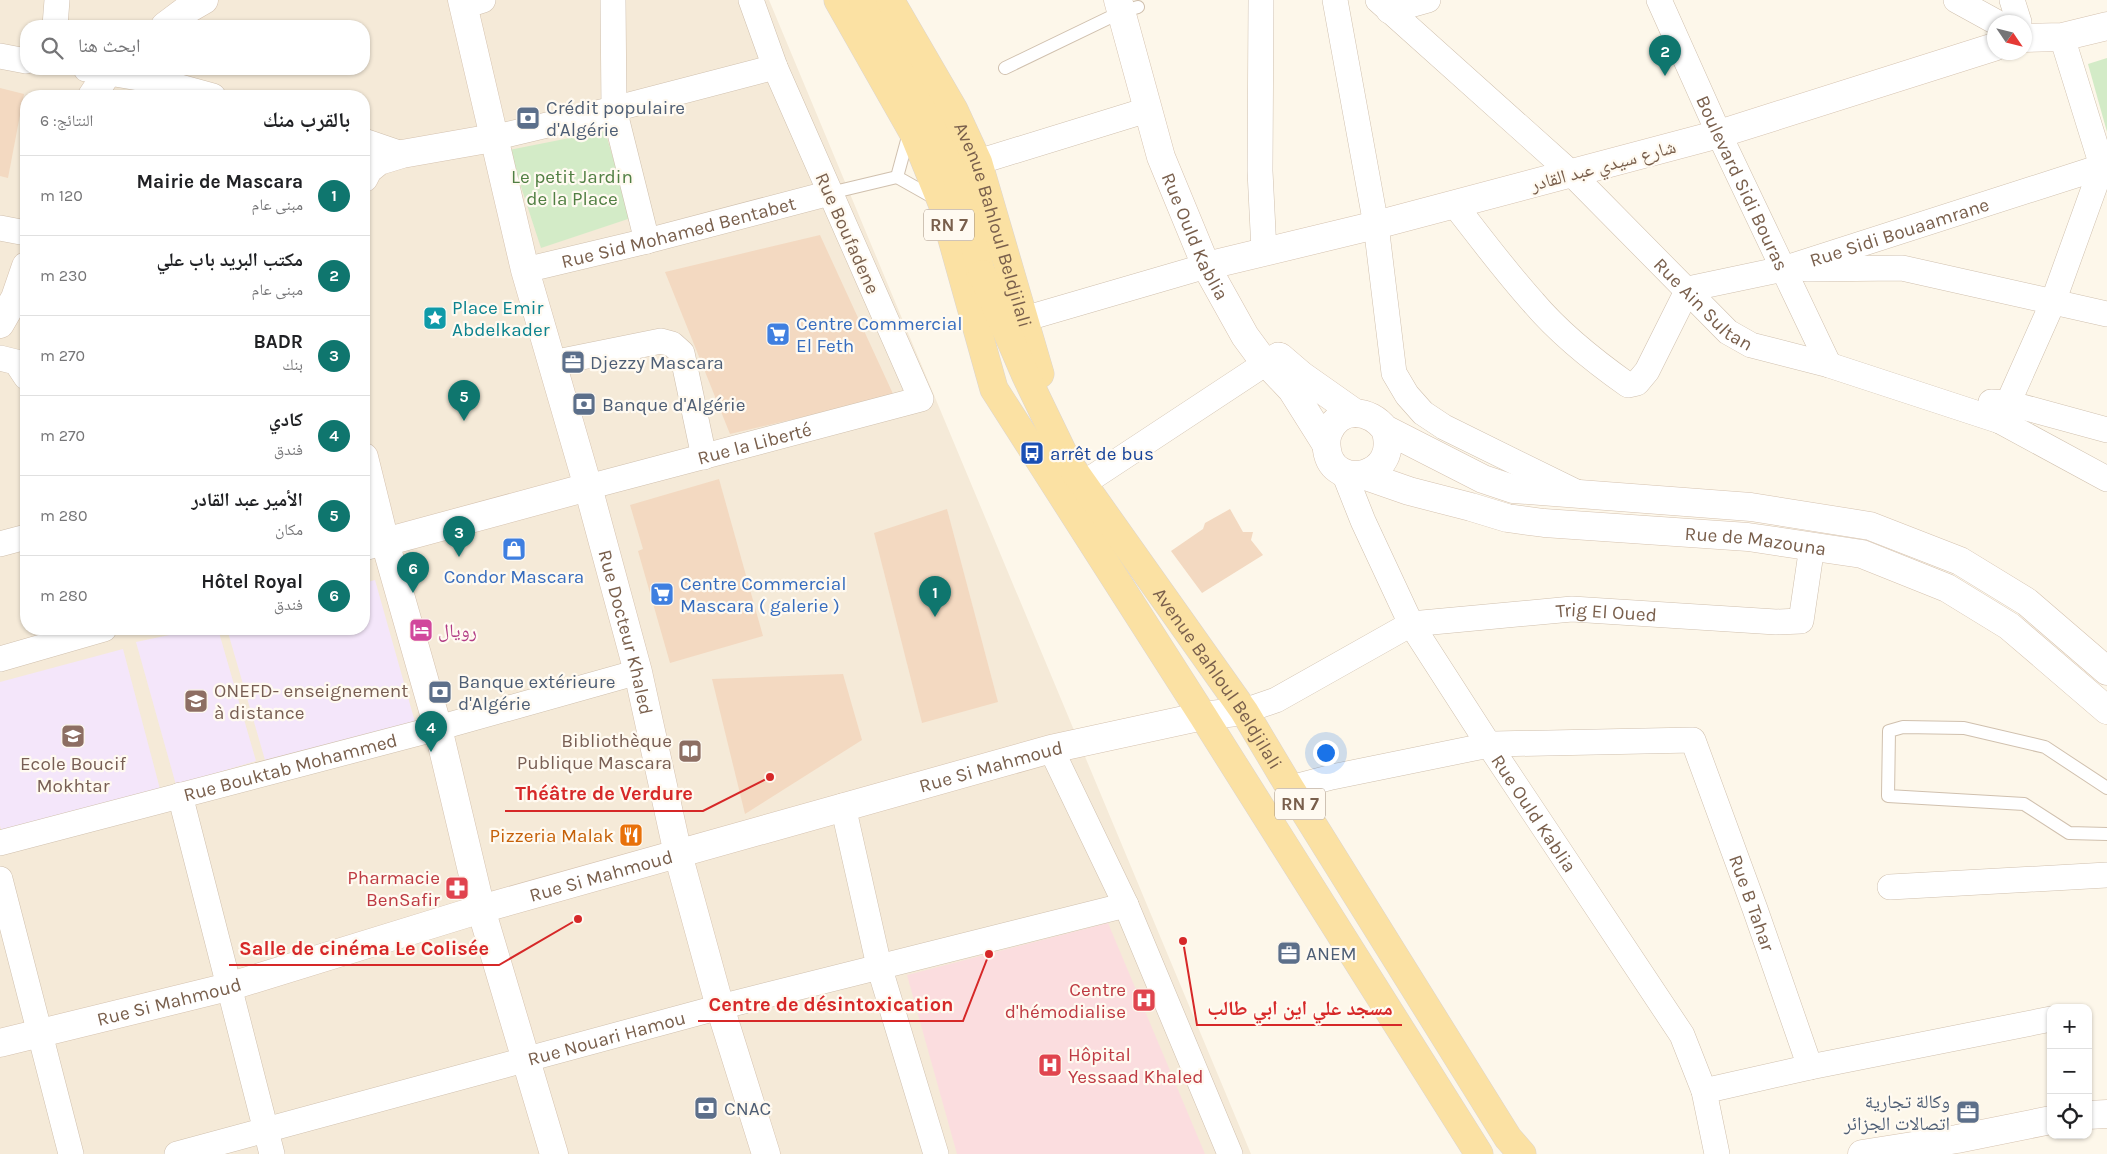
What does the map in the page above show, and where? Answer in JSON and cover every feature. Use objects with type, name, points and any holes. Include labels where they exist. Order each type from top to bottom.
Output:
[{"type":"main road","name":"Avenue Bahloul Beldjilali","points":[[838,0],[911,128],[942,203],[994,389],[1479,1154]]},
{"type":"main road","name":"RN 7","points":[[863,0],[947,147],[967,209],[982,274]]},
{"type":"main road","name":"Avenue Bahloul Beldjilali","points":[[890,0],[954,110],[978,162],[1068,461]]},
{"type":"main road","name":"Avenue Bahloul Beldjilali","points":[[982,274],[993,340],[1038,458]]},
{"type":"main road","name":"Avenue Bahloul Beldjilali","points":[[982,274],[1026,376],[1068,461],[1244,710],[1290,788],[1508,1138],[1522,1154]]},
{"type":"street","points":[[55,20],[57,0]]},
{"type":"street","points":[[173,20],[204,0]]},
{"type":"street","points":[[613,0],[614,109],[647,241]]},
{"type":"street","name":"Rue Boufadene","points":[[751,0],[775,67],[921,399]]},
{"type":"street","points":[[1261,0],[1259,72],[1260,171],[1264,251]]},
{"type":"street","points":[[1335,0],[1376,225],[1394,374],[1407,395],[1423,413],[1444,427],[1579,494]]},
{"type":"street","points":[[1384,6],[1428,0]]},
{"type":"street","name":"Boulevard Sidi Bouras","points":[[1659,0],[1719,134],[1829,365]]},
{"type":"street","points":[[1956,0],[1987,17]]},
{"type":"street","points":[[2012,0],[2017,15]]},
{"type":"street","name":"Rue Docteur Khaled","points":[[469,2],[493,138],[525,270],[588,487],[638,672],[678,854],[720,1007],[766,1154]]},
{"type":"street","name":"Rue Ould Kablia","points":[[1128,5],[1147,110],[1161,157],[1215,264],[1264,336],[1272,360],[1326,444]]},
{"type":"street","name":"Rue Ould Kablia","points":[[1128,5],[1215,264]]},
{"type":"street","name":"Rue Ain Sultan","points":[[1384,6],[1571,173],[1688,289],[1728,332],[1751,344],[1829,365],[1936,400],[2004,412]]},
{"type":"street","points":[[2032,38],[2062,37],[2107,26]]},
{"type":"street","points":[[2004,412],[2053,302],[2104,166],[2062,37]]},
{"type":"street","name":"شارع سيدي عبد القادر","points":[[1215,264],[1376,225],[1719,134],[1987,49]]},
{"type":"street","points":[[0,56],[20,60]]},
{"type":"street","points":[[370,168],[378,161],[402,154],[493,138],[775,67]]},
{"type":"street","points":[[94,90],[99,75]]},
{"type":"street","points":[[126,75],[191,90]]},
{"type":"street","points":[[978,162],[1147,110]]},
{"type":"street","points":[[370,143],[402,154]]},
{"type":"street","name":"Rue Sidi Bouaamrane","points":[[1688,289],[1783,269],[2104,166]]},
{"type":"street","name":"Rue Sid Mohamed Bentabet","points":[[525,270],[647,241],[830,193]]},
{"type":"street","points":[[1454,204],[1534,304],[1570,339],[1628,385],[1637,384],[1647,371],[1688,289]]},
{"type":"street","points":[[0,228],[20,232]]},
{"type":"street","points":[[1024,319],[1215,264]]},
{"type":"street","points":[[1783,269],[1902,268],[2107,314]]},
{"type":"street","points":[[0,324],[15,298],[20,283]]},
{"type":"street","points":[[552,363],[661,341],[672,344],[682,353],[704,456]]},
{"type":"street","points":[[0,358],[16,362],[20,368]]},
{"type":"street","points":[[1084,483],[1272,360]]},
{"type":"street","name":"Rue Ould Kablia","points":[[1272,360],[1301,375],[1355,413]]},
{"type":"street","name":"Rue la Liberté","points":[[588,487],[921,399]]},
{"type":"street","points":[[2004,412],[2107,430]]},
{"type":"street","points":[[2004,412],[2107,479]]},
{"type":"street","points":[[1355,413],[1372,416],[1385,429],[1388,448],[1386,457],[1372,471],[1354,474],[1331,461],[1326,444],[1328,432],[1334,423],[1344,416],[1355,413]]},
{"type":"street","name":"Rue de Mazouna","points":[[1385,429],[1483,479],[1513,489],[1751,507],[1870,526],[1960,561],[2027,602],[2107,670]]},
{"type":"street","name":"Rue Ould Kablia","points":[[1354,474],[1363,521],[1411,624],[1682,1035],[1704,1091],[1717,1154]]},
{"type":"street","name":"Rue de Mazouna","points":[[1354,474],[1507,518],[1544,523],[1748,537],[1862,554],[1947,588],[2009,626],[2107,710]]},
{"type":"street","points":[[375,545],[588,487]]},
{"type":"street","points":[[370,505],[375,545],[438,728],[482,909],[554,1154]]},
{"type":"street","points":[[0,544],[20,539]]},
{"type":"street","name":"Trig El Oued","points":[[1411,624],[1572,609],[1776,622],[1801,621],[1812,546]]},
{"type":"street","points":[[1244,710],[1276,700],[1411,624]]},
{"type":"street","points":[[0,659],[83,635]]},
{"type":"street","name":"Rue Bouktab Mohammed","points":[[0,842],[438,728],[638,672]]},
{"type":"street","name":"Rue Si Mahmoud","points":[[0,1043],[228,987],[482,909],[1051,749],[1203,716],[1244,710]]},
{"type":"street","name":"Rue B Tahar","points":[[1489,745],[1693,740],[1755,908],[1810,1067]]},
{"type":"street","points":[[1290,788],[1342,775],[1489,745]]},
{"type":"street","points":[[1051,749],[1126,905],[1230,1154]]},
{"type":"street","points":[[180,795],[228,987],[270,1142]]},
{"type":"street","points":[[843,806],[879,966],[936,1154]]},
{"type":"street","points":[[1890,887],[2107,875]]},
{"type":"street","points":[[0,879],[71,1154]]},
{"type":"street","name":"Rue Nouari Hamou","points":[[177,1154],[270,1142],[527,1059],[879,966],[1126,905]]},
{"type":"street","points":[[1704,1091],[1810,1067],[2047,1021]]},
{"type":"street","points":[[2092,1115],[2107,1114]]},
{"type":"street","points":[[1862,1154],[1957,1139],[2047,1121]]},
{"type":"lane","points":[[1005,68],[1128,5]]},
{"type":"lane","points":[[897,177],[911,128]]},
{"type":"lane","points":[[830,193],[897,177],[942,203]]},
{"type":"lane","points":[[2107,788],[2045,747],[1964,728],[1904,727],[1889,731],[1888,796],[2024,804],[2069,833],[2107,834]]},
{"type":"shaded area","points":[[0,0],[769,0],[1251,1154],[0,1154]]},
{"type":"shaded area","points":[[375,580],[415,722],[265,760],[229,635],[370,635],[370,581]]},
{"type":"shaded area","name":"ONEFD- enseignement à distance","points":[[169,635],[220,635],[256,761],[176,785],[136,642]]},
{"type":"shaded area","name":"Ecole Boucif Mokhtar","points":[[123,649],[160,789],[2,832],[0,826],[0,682]]},
{"type":"shaded area","name":"Hôpital Yessaad Khaled","points":[[1108,923],[1205,1154],[957,1154],[907,975]]},
{"type":"green space","points":[[2107,58],[2107,132],[2088,64]]},
{"type":"green space","name":"Le petit Jardin de la Place","points":[[605,131],[631,218],[541,248],[509,150]]},
{"type":"building","points":[[0,88],[20,93],[20,115],[8,178],[0,176]]},
{"type":"building","name":"Centre Commercial El Feth","points":[[820,235],[894,396],[730,434],[665,272]]},
{"type":"building","points":[[719,479],[763,636],[670,663],[638,551],[643,549],[630,505]]},
{"type":"building","points":[[947,509],[998,702],[922,723],[874,533]]},
{"type":"building","points":[[1230,509],[1243,532],[1253,532],[1251,540],[1263,555],[1202,593],[1171,551],[1203,529],[1205,523]]},
{"type":"building","points":[[843,674],[862,740],[745,814],[712,679]]},
{"type":"place","name":"مكتب البريد باب علي","points":[[1665,76]]},
{"type":"place","name":"Crédit populaire d'Algérie","points":[[528,118]]},
{"type":"place","name":"Place Emir Abdelkader","points":[[435,318]]},
{"type":"place","name":"Centre Commercial El Feth","points":[[778,334]]},
{"type":"place","name":"Djezzy Mascara","points":[[573,362]]},
{"type":"place","name":"Banque d'Algérie","points":[[584,404]]},
{"type":"place","name":"الأمير عبد القادر","points":[[464,421]]},
{"type":"place","name":"arrêt de bus","points":[[1032,453]]},
{"type":"place","name":"Condor Mascara","points":[[514,549]]},
{"type":"place","name":"BADR","points":[[459,557]]},
{"type":"place","name":"Hôtel Royal","points":[[413,593]]},
{"type":"place","name":"Centre Commercial Mascara ( galerie )","points":[[662,594]]},
{"type":"place","name":"Mairie de Mascara","points":[[935,617]]},
{"type":"place","name":"رويال","points":[[421,630]]},
{"type":"place","name":"Banque extérieure d'Algérie","points":[[440,692]]},
{"type":"place","name":"ONEFD- enseignement à distance","points":[[196,701]]},
{"type":"place","name":"Ecole Boucif Mokhtar","points":[[73,736]]},
{"type":"place","name":"Bibliothèque Publique Mascara","points":[[690,751]]},
{"type":"place","name":"كادي","points":[[431,752]]},
{"type":"place","name":"Théâtre de Verdure","points":[[770,777]]},
{"type":"place","name":"Pizzeria Malak","points":[[631,835]]},
{"type":"place","name":"Pharmacie BenSafir","points":[[457,888]]},
{"type":"place","name":"Salle de cinéma Le Colisée","points":[[578,919]]},
{"type":"place","name":"مسجد علي اين ابي طالب","points":[[1183,941]]},
{"type":"place","name":"ANEM","points":[[1289,953]]},
{"type":"place","name":"Centre de désintoxication","points":[[989,954]]},
{"type":"place","name":"Centre d'hémodialise","points":[[1144,1000]]},
{"type":"place","name":"Hôpital Yessaad Khaled","points":[[1050,1065]]},
{"type":"place","name":"CNAC","points":[[706,1108]]},
{"type":"place","name":"وكالة تجارية اتصالات الجزائر","points":[[1968,1112]]}]
